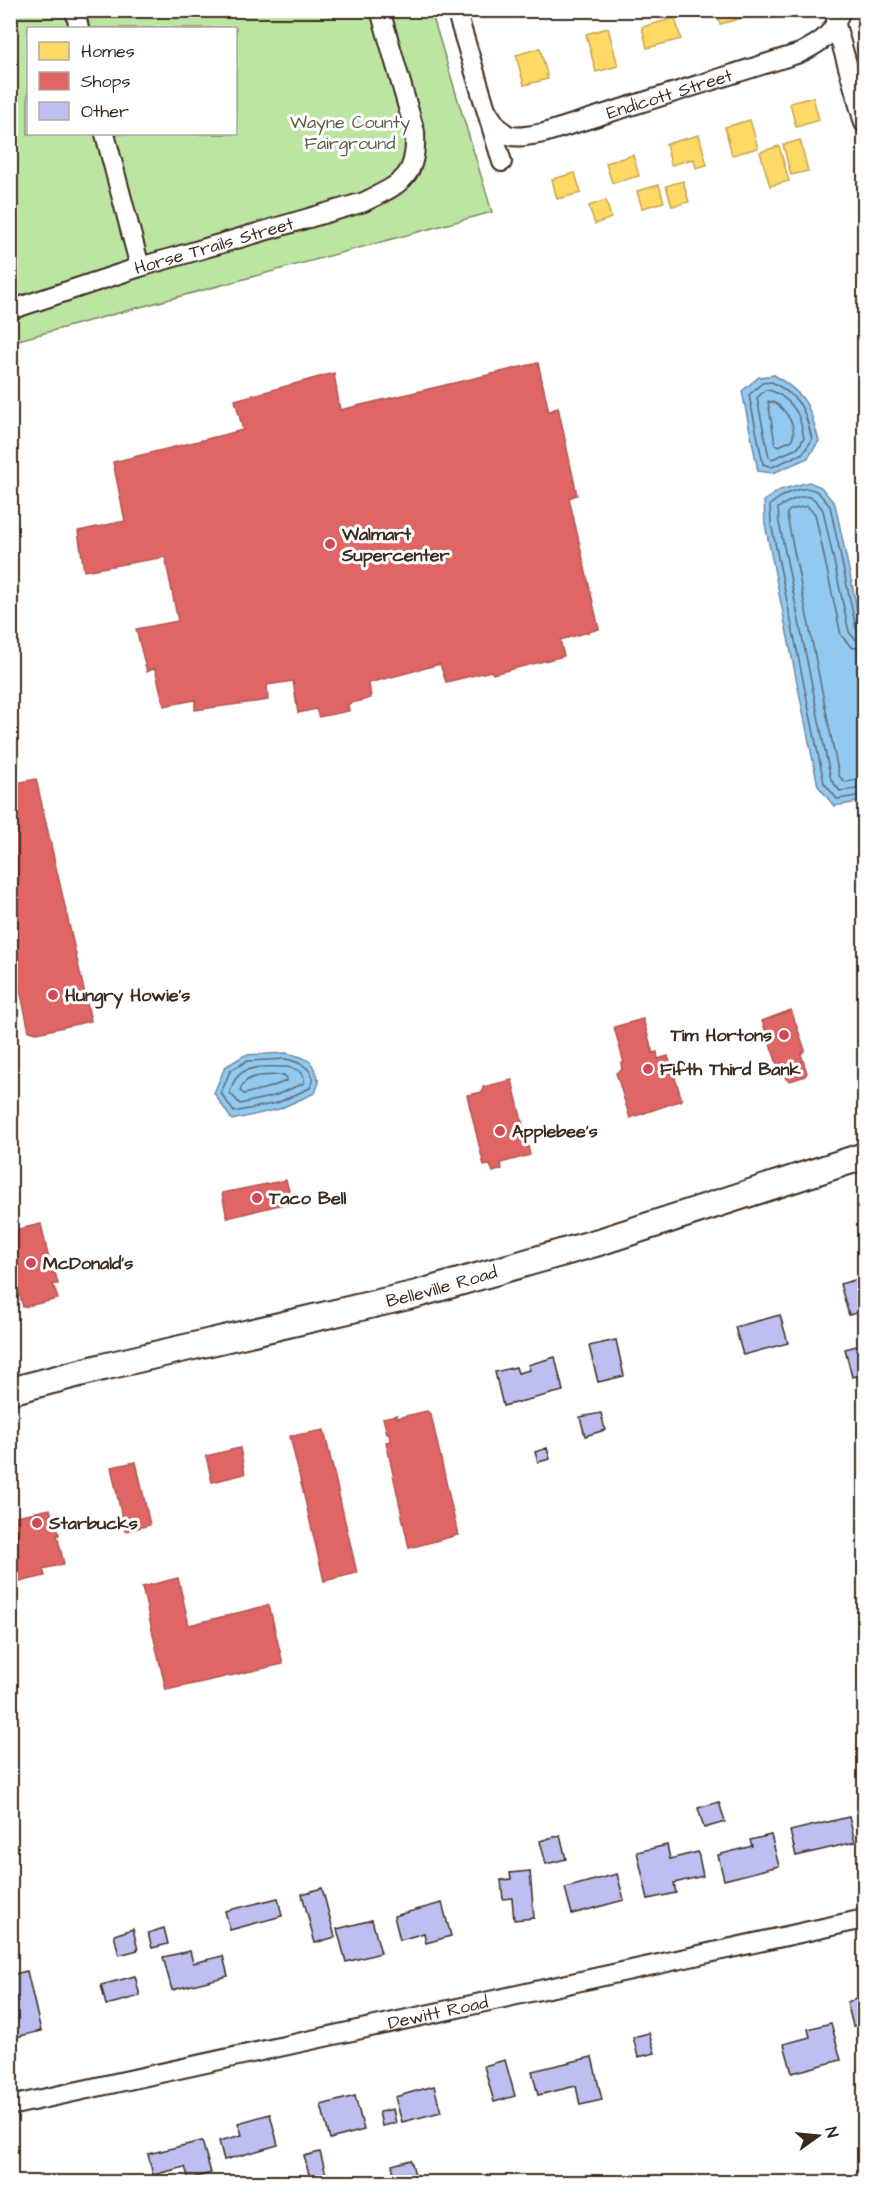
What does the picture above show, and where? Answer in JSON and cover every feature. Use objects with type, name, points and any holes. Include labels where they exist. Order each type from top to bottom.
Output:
[{"type":"main road","name":"Belleville Road","points":[[10,1391],[417,1294],[599,1242],[864,1156]]},
{"type":"street","points":[[75,10],[79,27]]},
{"type":"street","name":"Horse Trails Street","points":[[10,310],[140,267],[364,202],[392,188],[404,179],[411,169],[416,150],[415,132],[380,10]]},
{"type":"street","points":[[456,10],[502,162]]},
{"type":"street","points":[[839,18],[864,123]]},
{"type":"street","name":"Endicott Street","points":[[487,111],[498,129],[513,137],[543,133],[800,53],[827,37],[839,18]]},
{"type":"street","points":[[105,135],[140,267]]},
{"type":"street","name":"Dewitt Road","points":[[10,2106],[864,1919]]},
{"type":"green space","name":"Wayne County Fairground","points":[[11,11],[431,11],[492,212],[11,342]]},
{"type":"water","points":[[774,375],[794,389],[805,402],[819,441],[808,458],[773,473],[758,471],[742,391],[759,377]]},
{"type":"water","points":[[809,482],[821,487],[835,504],[864,641],[864,801],[834,806],[818,786],[765,524],[764,501],[780,490]]},
{"type":"water","points":[[286,1053],[309,1061],[315,1069],[319,1083],[315,1093],[279,1109],[232,1120],[214,1093],[225,1067],[245,1055]]},
{"type":"building: Homes","points":[[716,10],[744,10],[746,17],[720,24]]},
{"type":"building: Homes","points":[[675,18],[681,39],[647,48],[642,27]]},
{"type":"building: Homes","points":[[608,28],[618,66],[596,72],[586,34]]},
{"type":"building: Homes","points":[[540,48],[548,79],[524,85],[516,55]]},
{"type":"building: Homes","points":[[813,97],[819,120],[796,127],[790,103]]},
{"type":"building: Homes","points":[[750,120],[758,148],[732,155],[725,127]]},
{"type":"building: Homes","points":[[699,135],[707,165],[696,168],[694,159],[671,165],[666,144]]},
{"type":"building: Homes","points":[[800,140],[808,171],[791,175],[783,145]]},
{"type":"building: Homes","points":[[779,146],[789,181],[770,186],[760,152]]},
{"type":"building: Homes","points":[[633,155],[639,176],[612,183],[606,163]]},
{"type":"building: Homes","points":[[575,173],[581,193],[557,199],[552,179]]},
{"type":"building: Homes","points":[[683,181],[689,202],[672,206],[666,186]]},
{"type":"building: Homes","points":[[659,185],[664,202],[642,208],[637,191]]},
{"type":"building: Homes","points":[[606,200],[611,218],[595,224],[589,206]]},
{"type":"building: Shops","name":"Walmart Supercenter","points":[[538,363],[549,412],[558,407],[577,495],[569,498],[599,629],[560,640],[564,656],[493,674],[491,671],[446,682],[440,664],[369,683],[371,698],[348,704],[349,711],[319,717],[316,709],[298,713],[293,681],[267,685],[268,700],[195,710],[195,700],[164,706],[155,668],[147,672],[136,629],[178,621],[165,557],[84,571],[78,531],[125,521],[113,462],[243,430],[235,400],[334,373],[340,410]]},
{"type":"building: Shops","points":[[36,779],[91,1021],[37,1033],[29,1031],[10,944],[10,784]]},
{"type":"building: Shops","name":"Tim Hortons","points":[[791,1010],[805,1050],[801,1054],[807,1073],[805,1076],[790,1081],[786,1079],[783,1070],[780,1072],[762,1021]]},
{"type":"building: Shops","name":"Fifth Third Bank","points":[[643,1019],[653,1053],[657,1052],[658,1059],[668,1056],[682,1100],[630,1118],[616,1073],[622,1070],[621,1063],[624,1063],[614,1027]]},
{"type":"building: Shops","name":"Applebee's","points":[[512,1080],[530,1155],[501,1163],[502,1169],[493,1172],[490,1165],[484,1166],[467,1095],[483,1092],[483,1087]]},
{"type":"building: Shops","name":"Taco Bell","points":[[286,1180],[292,1202],[227,1218],[222,1193]]},
{"type":"building: Shops","name":"McDonald's","points":[[41,1224],[52,1273],[55,1272],[58,1284],[53,1284],[58,1299],[23,1307],[19,1292],[15,1293],[13,1285],[10,1286],[10,1275],[15,1274],[10,1254],[10,1231]]},
{"type":"building: Shops","points":[[427,1411],[431,1415],[458,1535],[409,1548],[386,1442],[390,1441],[389,1433],[387,1433],[383,1418],[397,1415],[397,1418]]},
{"type":"building: Shops","points":[[324,1430],[357,1573],[324,1581],[290,1436]]},
{"type":"building: Shops","points":[[240,1448],[245,1474],[212,1482],[206,1456]]},
{"type":"building: Shops","points":[[136,1462],[150,1525],[125,1531],[111,1467]]},
{"type":"building: Shops","points":[[50,1509],[54,1524],[57,1524],[59,1535],[57,1535],[64,1564],[43,1569],[45,1576],[10,1584],[10,1517]]},
{"type":"building: Shops","points":[[178,1578],[189,1625],[269,1605],[283,1664],[166,1690],[142,1587]]},
{"type":"building: Other","points":[[862,1278],[864,1311],[849,1315],[840,1284]]},
{"type":"building: Other","points":[[780,1315],[788,1343],[743,1355],[735,1327]]},
{"type":"building: Other","points":[[616,1340],[624,1376],[598,1382],[589,1346]]},
{"type":"building: Other","points":[[864,1344],[864,1374],[852,1377],[845,1349]]},
{"type":"building: Other","points":[[555,1357],[563,1391],[503,1406],[495,1372],[516,1367],[518,1373],[530,1370],[528,1365]]},
{"type":"building: Other","points":[[601,1413],[605,1430],[585,1436],[580,1417]]},
{"type":"building: Other","points":[[547,1448],[550,1459],[538,1462],[535,1452]]},
{"type":"building: Other","points":[[719,1802],[725,1822],[704,1828],[698,1808]]},
{"type":"building: Other","points":[[849,1817],[855,1842],[796,1856],[790,1831]]},
{"type":"building: Other","points":[[560,1835],[566,1859],[546,1864],[540,1841]]},
{"type":"building: Other","points":[[771,1835],[779,1866],[724,1880],[718,1855],[752,1846],[750,1840]]},
{"type":"building: Other","points":[[667,1845],[670,1859],[698,1852],[703,1876],[674,1883],[676,1893],[648,1899],[637,1852]]},
{"type":"building: Other","points":[[530,1871],[534,1918],[514,1920],[512,1898],[503,1899],[501,1880],[511,1879],[510,1873]]},
{"type":"building: Other","points":[[617,1874],[624,1900],[572,1914],[565,1888]]},
{"type":"building: Other","points":[[322,1888],[335,1937],[315,1943],[302,1894]]},
{"type":"building: Other","points":[[278,1898],[282,1916],[230,1930],[225,1911]]},
{"type":"building: Other","points":[[442,1903],[451,1936],[426,1943],[424,1933],[400,1940],[394,1916]]},
{"type":"building: Other","points":[[372,1920],[381,1953],[346,1962],[337,1929]]},
{"type":"building: Other","points":[[164,1928],[168,1944],[152,1948],[148,1933]]},
{"type":"building: Other","points":[[133,1929],[138,1950],[119,1955],[114,1935]]},
{"type":"building: Other","points":[[190,1951],[193,1963],[223,1956],[228,1976],[172,1990],[163,1957]]},
{"type":"building: Other","points":[[27,1971],[41,2031],[16,2037],[10,2012],[10,1975]]},
{"type":"building: Other","points":[[135,1976],[140,1996],[106,2005],[101,1985]]},
{"type":"building: Other","points":[[864,1997],[864,2023],[853,2026],[847,2002]]},
{"type":"building: Other","points":[[831,2023],[841,2060],[792,2073],[784,2044],[810,2037],[808,2029]]},
{"type":"building: Other","points":[[649,2033],[655,2053],[638,2057],[633,2037]]},
{"type":"building: Other","points":[[592,2057],[602,2100],[580,2105],[576,2086],[538,2095],[532,2071]]},
{"type":"building: Other","points":[[505,2060],[515,2096],[494,2102],[484,2066]]},
{"type":"building: Other","points":[[434,2086],[441,2112],[402,2122],[395,2097]]},
{"type":"building: Other","points":[[355,2096],[364,2130],[330,2139],[321,2105]]},
{"type":"building: Other","points":[[393,2109],[396,2123],[382,2126],[379,2112]]},
{"type":"building: Other","points":[[270,2114],[278,2145],[224,2160],[219,2141],[242,2135],[238,2123]]},
{"type":"building: Other","points":[[202,2141],[211,2173],[189,2179],[185,2167],[153,2175],[148,2154]]},
{"type":"building: Other","points":[[320,2152],[328,2182],[311,2182],[304,2156]]},
{"type":"building: Other","points":[[411,2160],[417,2182],[396,2182],[392,2165]]},
{"type":"place","name":"Walmart Supercenter","points":[[330,544]]},
{"type":"place","name":"Hungry Howie's","points":[[53,995]]},
{"type":"place","name":"Tim Hortons","points":[[784,1035]]},
{"type":"place","name":"Fifth Third Bank","points":[[648,1069]]},
{"type":"place","name":"Applebee's","points":[[500,1131]]},
{"type":"place","name":"Taco Bell","points":[[257,1198]]},
{"type":"place","name":"McDonald's","points":[[31,1263]]},
{"type":"place","name":"Starbucks","points":[[37,1523]]}]
